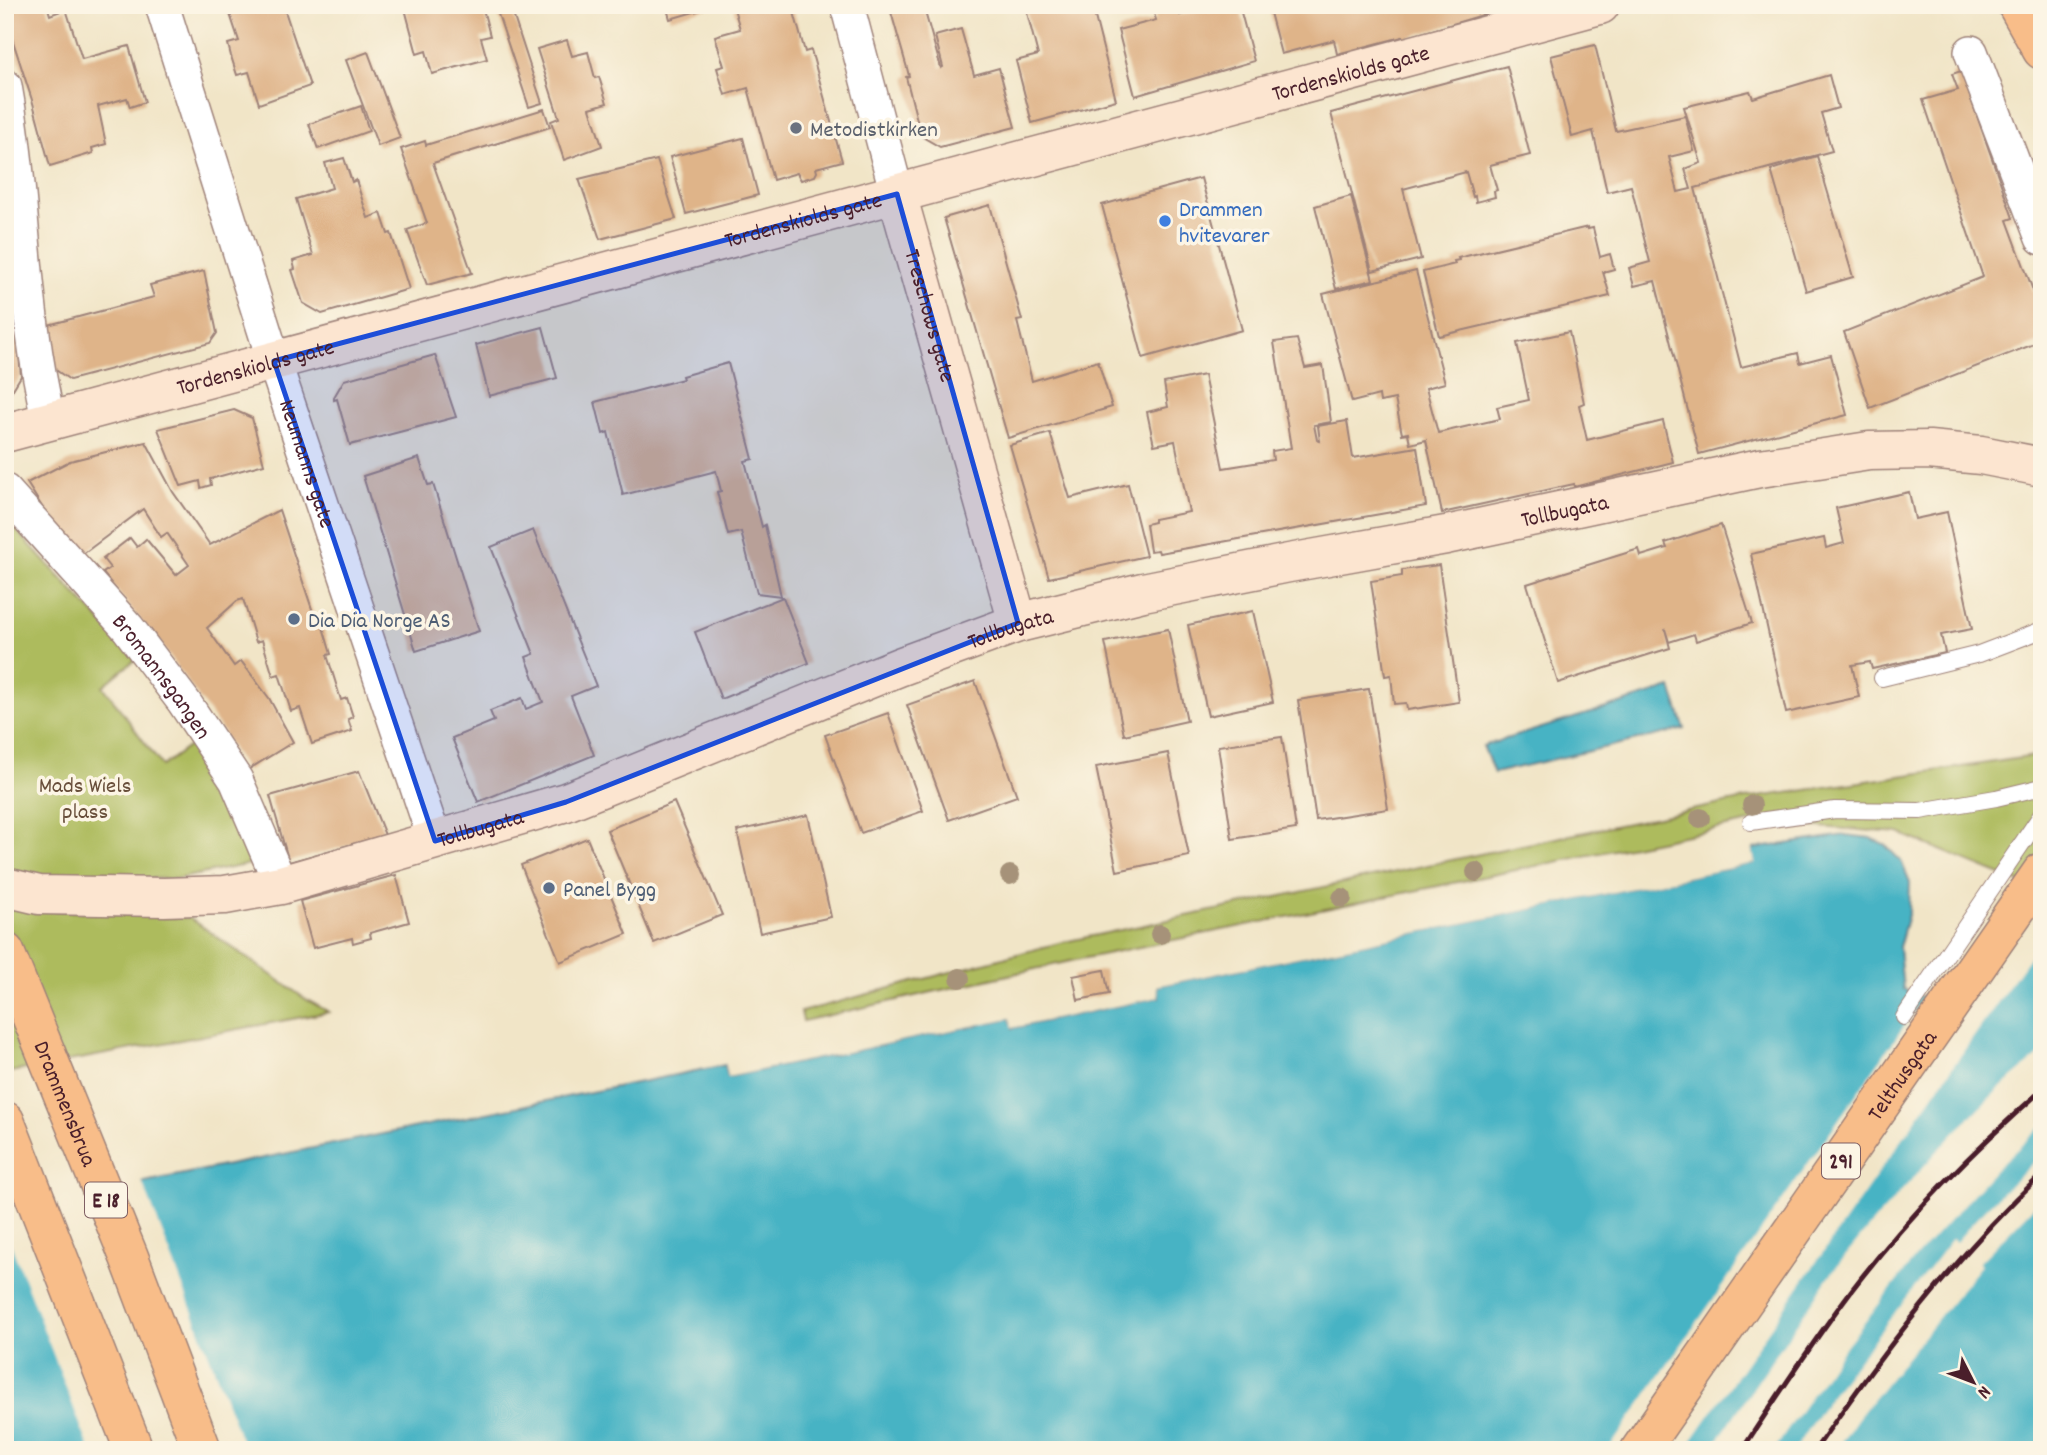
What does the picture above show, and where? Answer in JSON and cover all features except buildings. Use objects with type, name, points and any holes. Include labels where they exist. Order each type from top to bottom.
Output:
[{"type":"highway","points":[[2017,5],[2042,50]]},
{"type":"highway","name":"Telthusgata","points":[[1640,1450],[2042,872]]},
{"type":"highway","name":"Drammensbrua","points":[[5,952],[123,1244],[202,1450]]},
{"type":"highway","points":[[5,1121],[134,1450]]},
{"type":"main road","name":"Tordenskiolds gate","points":[[5,433],[1595,6]]},
{"type":"main road","name":"Treschows gate","points":[[897,194],[1018,623]]},
{"type":"main road","name":"Tollbugata","points":[[5,887],[39,895],[164,897],[225,895],[281,885],[566,802],[899,667],[1018,623],[1156,590],[1446,535],[1760,468],[1869,451],[1929,450],[1981,455],[2042,467]]},
{"type":"street","name":"Neumanns gate","points":[[162,5],[274,361],[435,841]]},
{"type":"street","name":"Treschows gate","points":[[848,5],[897,194]]},
{"type":"street","points":[[1971,52],[2042,238]]},
{"type":"street","points":[[5,86],[15,143],[28,298],[37,367],[50,421]]},
{"type":"street","name":"Bromannsgangen","points":[[5,491],[128,628],[184,702],[236,780],[281,885]]},
{"type":"lane","points":[[1882,678],[1979,654],[2042,630]]},
{"type":"lane","points":[[1751,822],[1835,810],[1920,811],[2042,787]]},
{"type":"lane","points":[[1904,1017],[2042,814]]},
{"type":"highlighted area","points":[[897,194],[1018,623],[566,802],[435,841],[274,361]]},
{"type":"green space","name":"Mads Wiels plass","points":[[5,518],[136,659],[103,686],[162,766],[195,742],[229,788],[260,862],[176,879],[37,876],[5,869]]},
{"type":"green space","points":[[2042,755],[2042,892],[1899,833],[1751,822],[1071,961],[803,1021],[801,1012],[1059,943],[1556,838],[1745,799]]},
{"type":"green space","points":[[5,905],[30,909],[190,918],[307,1000],[329,1012],[5,1073]]},
{"type":"water","points":[[1671,688],[1685,729],[1494,773],[1483,746]]},
{"type":"water","points":[[1845,835],[1871,838],[1884,844],[1901,861],[1910,882],[1909,911],[1899,947],[1903,989],[1920,996],[1959,999],[2042,933],[2042,1450],[5,1450],[5,1210],[725,1065],[728,1077],[1010,1018],[1013,1028],[1159,997],[1157,986],[1754,863],[1752,849]]},
{"type":"pier","points":[[1752,846],[1755,863],[1157,986],[1159,997],[1012,1028],[1010,1018],[728,1077],[725,1061],[731,1073],[1009,1015],[1013,1016],[1015,1023],[1155,994],[1153,986],[1156,983],[1751,860],[1748,849]]},
{"type":"pier","points":[[2042,929],[2042,939],[1685,1450],[1608,1450],[1927,993],[1958,996]]},
{"type":"pier","points":[[2042,1053],[2042,1126],[1995,1170],[1917,1256],[1838,1356],[1774,1450],[1711,1450],[1833,1271],[1876,1219],[1955,1132],[1999,1089]]},
{"type":"pier","points":[[2042,1154],[2042,1198],[1979,1263],[1981,1265],[1858,1418],[1836,1450],[1794,1450],[1830,1396],[1952,1239],[1956,1242],[1983,1211]]},
{"type":"pier","points":[[141,1179],[245,1450],[90,1450],[5,1229],[5,1207]]},
{"type":"railway","points":[[1742,1450],[1809,1350],[1872,1264],[1941,1186],[2042,1090]]},
{"type":"railway","points":[[1815,1450],[1921,1306],[1979,1238],[2042,1174]]},
{"type":"place","name":"Metodistkirken","points":[[796,128]]},
{"type":"place","name":"Drammen hvitevarer","points":[[1165,221]]},
{"type":"place","name":"Dia Dia Norge AS","points":[[294,619]]},
{"type":"place","name":"Panel Bygg","points":[[549,888]]}]
